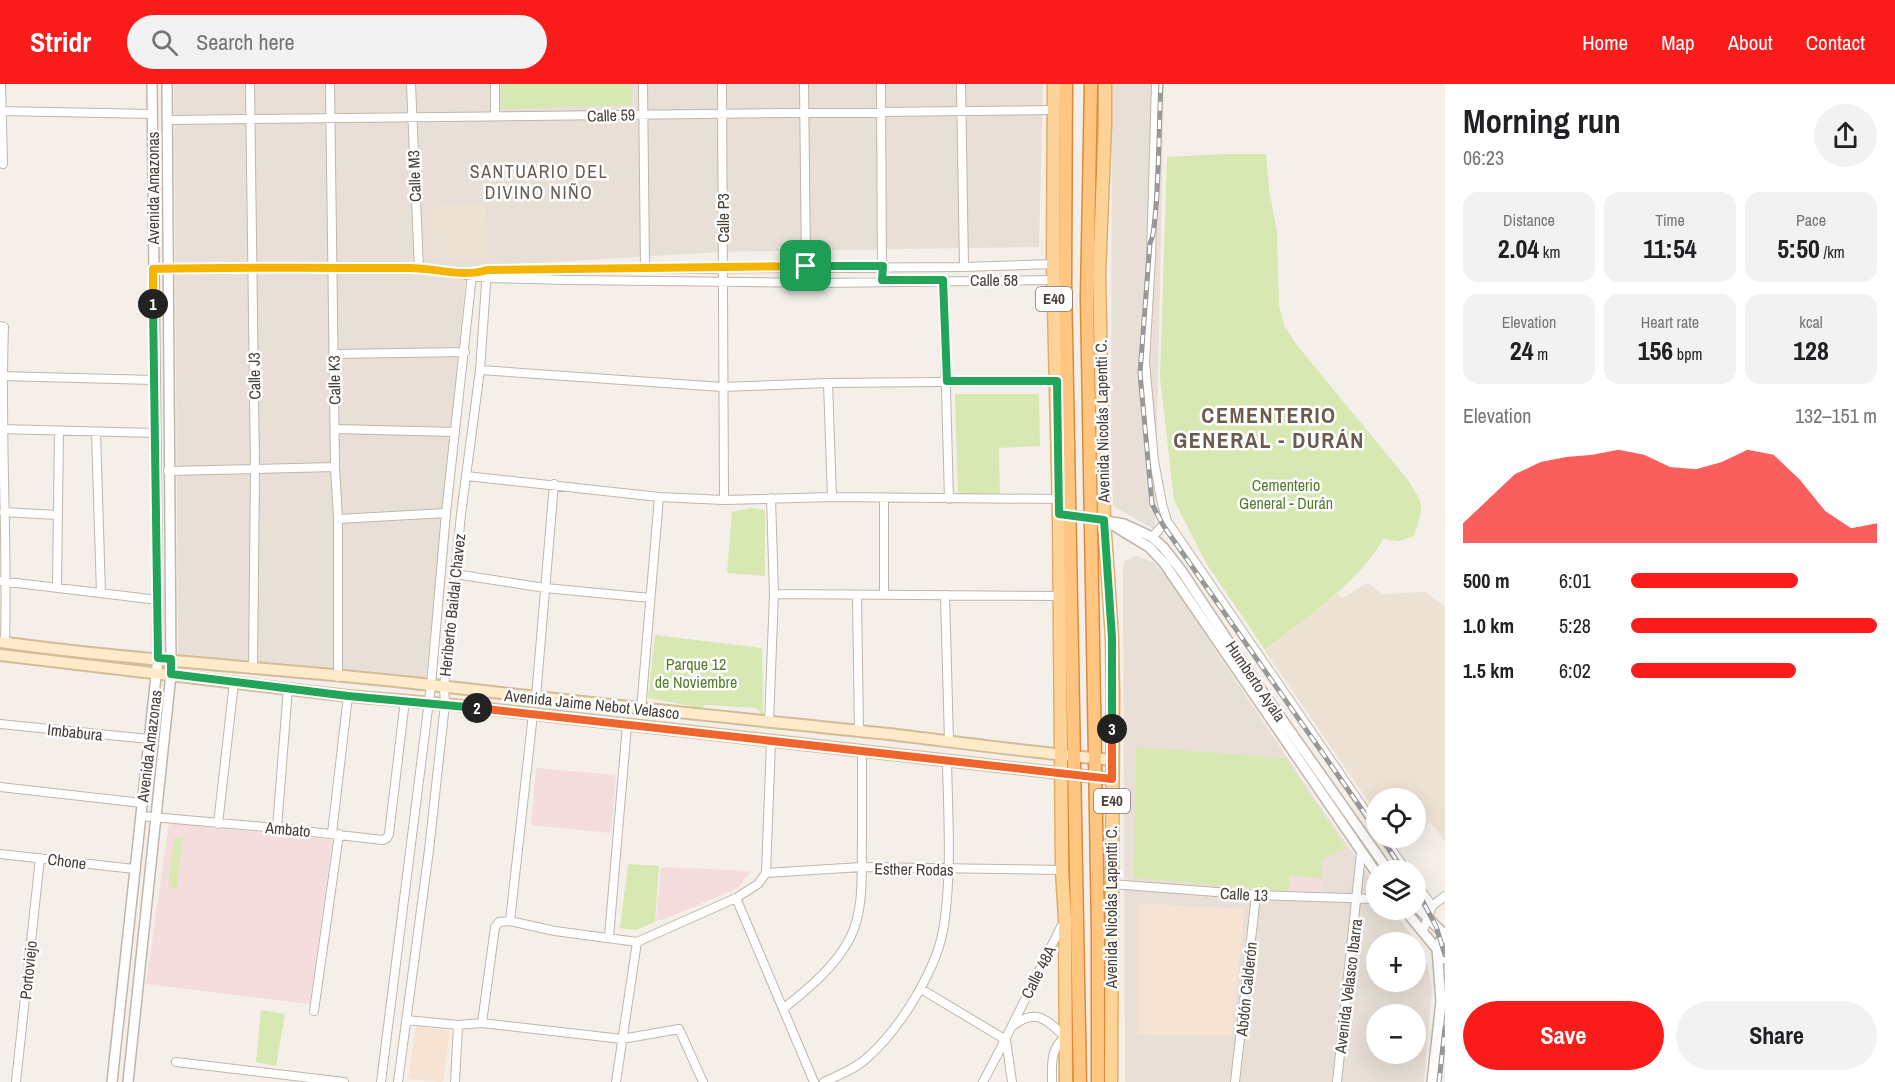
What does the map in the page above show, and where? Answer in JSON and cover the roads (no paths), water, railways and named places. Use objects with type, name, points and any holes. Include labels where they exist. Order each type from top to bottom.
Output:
[{"type":"highway","name":"Avenida Nicolás Lapentti C.","points":[[1066,84],[1065,514],[1068,756],[1075,776],[1080,1082]]},
{"type":"highway","name":"Avenida Nicolás Lapentti C.","points":[[1091,84],[1087,297],[1098,931],[1098,1082]]},
{"type":"main road","name":"Avenida Nicolás Lapentti C.","points":[[1054,84],[1053,280],[1059,499],[1065,514],[1060,596],[1068,756],[1062,774],[1066,1082]]},
{"type":"main road","name":"Avenida Nicolás Lapentti C.","points":[[1105,84],[1099,274],[1104,520],[1112,638],[1111,1082]]},
{"type":"main road","name":"Avenida Jaime Nebot Velasco","points":[[3,643],[431,685],[641,710],[1112,759]]},
{"type":"main road","name":"Avenida Jaime Nebot Velasco","points":[[0,655],[348,696],[445,704],[1112,779]]},
{"type":"street","points":[[1,84],[3,164]]},
{"type":"street","name":"Avenida Amazonas","points":[[112,1082],[158,658],[152,84]]},
{"type":"street","name":"Avenida Amazonas","points":[[128,1082],[171,674],[167,84]]},
{"type":"street","name":"Calle J3","points":[[250,84],[255,469],[253,669]]},
{"type":"street","name":"Calle K3","points":[[330,84],[335,467],[338,519],[338,676]]},
{"type":"street","name":"Calle M3","points":[[411,84],[419,268]]},
{"type":"street","points":[[495,84],[495,116]]},
{"type":"street","points":[[643,84],[645,268]]},
{"type":"street","name":"Calle P3","points":[[722,84],[724,500]]},
{"type":"street","points":[[804,84],[806,266]]},
{"type":"street","points":[[881,84],[882,280]]},
{"type":"street","points":[[962,84],[964,267]]},
{"type":"street","points":[[1156,84],[1151,256],[1145,362],[1154,461],[1162,504],[1167,521],[1366,812]]},
{"type":"street","name":"Calle 59","points":[[168,120],[1053,110]]},
{"type":"street","points":[[1,111],[152,114]]},
{"type":"street","name":"Calle 58","points":[[472,275],[645,268],[964,267],[1053,264]]},
{"type":"street","points":[[153,269],[419,268],[472,275]]},
{"type":"street","name":"Calle 58","points":[[487,274],[823,283],[882,280],[1053,280]]},
{"type":"street","name":"Heriberto Baidal Chavez","points":[[398,1082],[429,850],[445,704],[444,687],[455,574],[480,370],[487,274]]},
{"type":"street","name":"Heriberto Baidal Chavez","points":[[381,1082],[429,703],[446,513],[472,275]]},
{"type":"street","points":[[943,280],[950,499]]},
{"type":"street","points":[[0,326],[4,327],[1,376],[4,512],[3,643]]},
{"type":"street","points":[[334,354],[465,352]]},
{"type":"street","points":[[480,370],[722,387],[828,383],[1057,381]]},
{"type":"street","points":[[1,376],[154,380]]},
{"type":"street","points":[[828,383],[832,497]]},
{"type":"street","points":[[2,429],[155,433]]},
{"type":"street","points":[[335,429],[455,432]]},
{"type":"street","points":[[57,586],[59,431]]},
{"type":"street","points":[[96,432],[101,593]]},
{"type":"street","points":[[168,471],[335,467]]},
{"type":"street","points":[[466,476],[659,497],[724,500],[832,497],[1059,499]]},
{"type":"street","points":[[536,697],[554,484]]},
{"type":"street","points":[[641,710],[659,497]]},
{"type":"street","points":[[769,722],[774,594],[771,498]]},
{"type":"street","points":[[884,498],[884,595]]},
{"type":"street","points":[[4,512],[57,515]]},
{"type":"street","points":[[338,519],[446,513]]},
{"type":"street","name":"Humberto Ayala","points":[[1065,514],[1124,524],[1152,537],[1181,570],[1250,674],[1381,860]]},
{"type":"street","name":"Humberto Ayala","points":[[1104,520],[1149,547],[1164,562],[1366,860]]},
{"type":"street","points":[[1152,537],[1167,521]]},
{"type":"street","points":[[455,574],[545,588],[650,598]]},
{"type":"street","points":[[3,581],[158,600]]},
{"type":"street","points":[[774,594],[1060,596]]},
{"type":"street","points":[[945,595],[949,741]]},
{"type":"street","points":[[857,596],[859,732]]},
{"type":"street","points":[[218,824],[234,682]]},
{"type":"street","points":[[277,828],[288,688]]},
{"type":"street","name":"Ambato","points":[[141,816],[336,834],[348,696]]},
{"type":"street","points":[[314,1011],[336,834],[383,840],[389,834],[405,700]]},
{"type":"street","points":[[510,921],[533,714]]},
{"type":"street","name":"Imbabura","points":[[0,724],[149,739]]},
{"type":"street","points":[[609,937],[627,725]]},
{"type":"street","points":[[482,1023],[495,927],[499,922],[510,921],[637,942],[736,898],[758,884],[766,873],[771,741]]},
{"type":"street","points":[[784,1008],[816,982],[849,939],[858,916],[861,867],[862,751]]},
{"type":"street","points":[[824,1082],[866,1059],[883,1041],[921,989],[937,951],[944,927],[948,869],[947,761]]},
{"type":"street","points":[[0,787],[142,803]]},
{"type":"street","name":"Avenida Velasco Ibarra","points":[[1336,1082],[1358,900],[1361,853]]},
{"type":"street","name":"Chone","points":[[0,854],[134,869]]},
{"type":"street","name":"Portoviejo","points":[[16,1082],[40,858]]},
{"type":"street","name":"Esther Rodas","points":[[766,873],[861,867],[1062,870]]},
{"type":"street","name":"Calle 13","points":[[1111,884],[1256,895],[1366,900]]},
{"type":"street","name":"Abdón Calderón","points":[[1235,1082],[1256,895]]},
{"type":"street","points":[[1423,931],[1432,906],[1445,896]]},
{"type":"street","points":[[1426,897],[1432,906]]},
{"type":"street","points":[[736,898],[814,1082]]},
{"type":"street","points":[[1426,916],[1444,934],[1437,948],[1442,1002],[1432,1082]]},
{"type":"street","name":"Calle 48A","points":[[983,1082],[1065,919]]},
{"type":"street","points":[[1414,920],[1445,959]]},
{"type":"street","points":[[616,1082],[637,942]]},
{"type":"street","points":[[921,989],[1006,1040],[1012,1082]]},
{"type":"street","name":"Calle 48A","points":[[1012,1026],[1028,1016],[1037,1016],[1052,1024],[1065,1037]]},
{"type":"street","points":[[406,1020],[458,1025],[482,1023],[622,1039],[679,1029],[703,1082]]},
{"type":"street","points":[[455,1082],[458,1025]]},
{"type":"street","points":[[1052,1082],[1054,1050],[1065,1037]]},
{"type":"street","points":[[176,1062],[344,1082]]},
{"type":"railway","points":[[1161,84],[1157,194],[1150,243],[1140,373],[1152,504],[1163,525],[1366,815]]},
{"type":"railway","points":[[1388,848],[1396,860]]},
{"type":"railway","points":[[1426,908],[1436,926],[1445,955]]},
{"type":"railway","points":[[1439,1082],[1445,1028]]},
{"type":"district","name":"SANTUARIO DEL DIVINO NIÑO","points":[[539,182]]},
{"type":"district","name":"CEMENTERIO GENERAL - DURÁN","points":[[1269,428]]},
{"type":"park label","name":"Cementerio General - Durán","points":[[1286,494]]},
{"type":"park label","name":"Parque 12 de Noviembre","points":[[696,673]]}]
